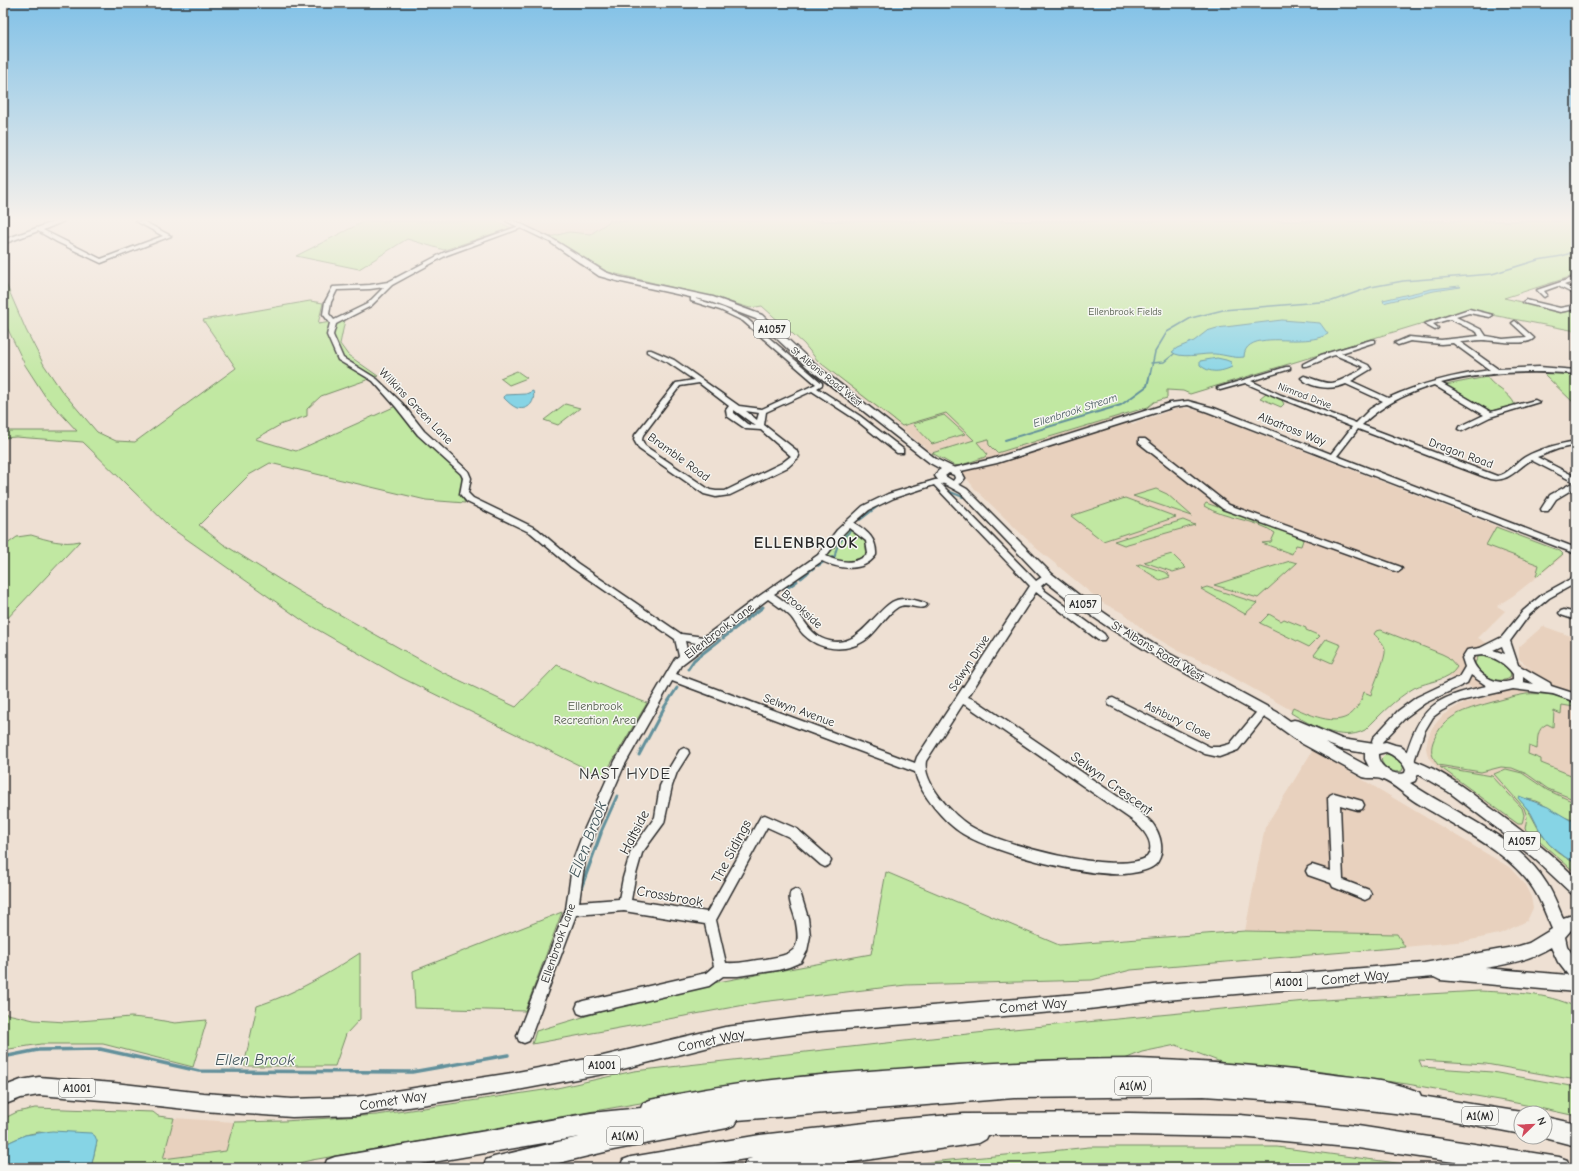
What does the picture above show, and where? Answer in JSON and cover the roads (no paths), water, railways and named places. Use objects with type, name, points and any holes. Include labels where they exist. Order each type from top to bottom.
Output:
[{"type":"highway","points":[[591,1124],[677,1104],[765,1090],[850,1082],[1082,1070],[1172,1070],[1259,1076],[1392,1092],[1438,1108]]},
{"type":"highway","name":"A1(M)","points":[[494,1168],[620,1137],[687,1124],[826,1102],[1014,1088],[1204,1086],[1308,1094],[1438,1108],[1513,1122]]},
{"type":"highway","points":[[335,1168],[591,1124],[659,1116],[826,1102]]},
{"type":"highway","points":[[631,1168],[760,1146],[855,1135],[964,1125],[1129,1124],[1240,1126],[1358,1137],[1559,1168]]},
{"type":"highway","points":[[754,1168],[800,1159],[1024,1125]]},
{"type":"highway","points":[[1553,1130],[1576,1135]]},
{"type":"main road","name":"St Albans Road West","points":[[607,276],[693,295],[734,307],[759,317],[810,365],[933,462],[964,491],[1048,577],[1080,602],[1146,646],[1268,714],[1306,739],[1368,773],[1387,775],[1403,780],[1410,777],[1413,770],[1411,763]]},
{"type":"main road","name":"St Albans Road West","points":[[1268,714],[1332,741],[1376,749],[1386,747],[1403,755],[1411,763],[1434,776],[1497,820],[1576,888]]},
{"type":"main road","name":"St Albans Road West","points":[[1376,749],[1371,753],[1371,759],[1374,766],[1422,798],[1496,842],[1519,861],[1542,889],[1559,931],[1559,946],[1565,959],[1576,973]]},
{"type":"main road","name":"Comet Way","points":[[3,1096],[21,1089],[39,1086],[55,1086],[204,1102],[292,1108],[356,1106],[542,1077],[603,1065],[725,1035],[821,1023],[1089,1001],[1154,993],[1424,971],[1519,954],[1533,949],[1559,931],[1570,921],[1576,921]]},
{"type":"main road","name":"Comet Way","points":[[1424,971],[1576,984]]},
{"type":"street","points":[[390,284],[370,287],[335,288],[328,302],[326,314],[333,323],[369,305],[390,284],[405,276]]},
{"type":"street","points":[[1544,295],[1540,290],[1576,278]]},
{"type":"street","points":[[1558,284],[1576,293]]},
{"type":"street","name":"St Albans Road West","points":[[693,295],[692,300],[722,309],[746,320],[820,384]]},
{"type":"street","points":[[1526,302],[1560,310],[1576,307]]},
{"type":"street","points":[[1435,328],[1428,324],[1469,311],[1490,315]]},
{"type":"street","points":[[1451,317],[1480,331],[1483,338]]},
{"type":"street","name":"Wilkins Green Lane","points":[[333,323],[330,335],[340,359],[376,380],[399,405],[421,433],[465,473],[467,478],[464,494],[470,500],[534,531],[574,565],[679,637],[706,641]]},
{"type":"street","points":[[1398,343],[1409,339],[1441,342],[1483,338],[1503,341],[1531,338],[1515,323]]},
{"type":"street","points":[[1305,365],[1323,356],[1373,341]]},
{"type":"street","points":[[1454,341],[1496,371]]},
{"type":"street","name":"Bramble Road","points":[[649,351],[673,362],[700,381],[793,452],[795,456],[793,459],[785,465],[727,493],[716,494],[707,492],[642,447],[638,440],[639,435],[678,384],[684,370]]},
{"type":"street","points":[[1304,378],[1320,385],[1331,386],[1368,369],[1366,366],[1337,352]]},
{"type":"street","name":"Nimrod Drive","points":[[1220,388],[1288,368]]},
{"type":"street","points":[[1332,457],[1357,425],[1374,410],[1389,401],[1435,383],[1496,371],[1576,368]]},
{"type":"street","points":[[1556,369],[1576,372]]},
{"type":"street","points":[[734,407],[763,411],[830,380]]},
{"type":"street","points":[[1346,380],[1389,401]]},
{"type":"street","points":[[678,384],[700,381]]},
{"type":"street","name":"Nimrod Drive","points":[[1246,381],[1279,396],[1357,425]]},
{"type":"street","points":[[1435,383],[1490,415]]},
{"type":"street","points":[[812,388],[845,408],[874,429],[900,451]]},
{"type":"street","points":[[1462,429],[1473,421],[1535,402]]},
{"type":"street","name":"Albatross Way","points":[[948,477],[994,461],[1184,403],[1203,407],[1576,551]]},
{"type":"street","points":[[761,427],[763,411]]},
{"type":"street","name":"Dragon Road","points":[[1357,425],[1490,477],[1499,478],[1504,477],[1522,462],[1532,457],[1558,447],[1576,443]]},
{"type":"street","points":[[1142,440],[1226,507],[1398,569]]},
{"type":"street","points":[[1532,457],[1576,480]]},
{"type":"street","name":"St Albans Road West","points":[[948,477],[1035,586],[1042,593],[1101,637]]},
{"type":"street","name":"Ellenbrook Lane","points":[[524,1036],[572,908],[579,860],[591,828],[618,764],[678,662],[754,604],[821,557],[840,532],[872,503],[948,477]]},
{"type":"street","points":[[1545,509],[1554,497],[1576,484]]},
{"type":"street","points":[[821,557],[833,563],[847,566],[860,564],[872,555],[872,543],[868,537],[864,532],[849,524]]},
{"type":"street","name":"Selwyn Drive","points":[[920,769],[921,760],[1035,586],[1048,577]]},
{"type":"street","points":[[1482,651],[1505,640],[1526,613],[1536,604],[1555,590],[1576,579]]},
{"type":"street","name":"Brookside","points":[[769,594],[794,614],[808,633],[817,640],[832,644],[843,644],[860,639],[896,604],[907,602],[922,605]]},
{"type":"street","points":[[1564,613],[1576,617]]},
{"type":"street","points":[[679,637],[684,657]]},
{"type":"street","points":[[1505,640],[1519,678],[1518,682],[1514,685]]},
{"type":"street","points":[[1502,686],[1484,680],[1469,669],[1466,663],[1468,654],[1482,651],[1496,654],[1514,667],[1553,690],[1576,698]]},
{"type":"street","points":[[1376,749],[1377,742],[1402,714],[1421,700],[1463,680],[1469,669]]},
{"type":"street","name":"Selwyn Avenue","points":[[670,676],[920,769]]},
{"type":"street","points":[[1411,763],[1419,730],[1424,721],[1430,714],[1445,704],[1460,698],[1502,686],[1514,685],[1553,690]]},
{"type":"street","name":"Selwyn Crescent","points":[[920,769],[924,781],[938,802],[954,820],[968,830],[993,842],[1034,855],[1092,866],[1136,868],[1147,864],[1153,858],[1156,851],[1155,841],[1148,827],[1132,813],[973,704],[962,699]]},
{"type":"street","name":"Ashbury Close","points":[[1113,702],[1199,746],[1219,752],[1234,747],[1268,714]]},
{"type":"street","name":"Haltside","points":[[624,905],[629,878],[637,851],[660,819],[666,786],[673,770],[684,753]]},
{"type":"street","points":[[1358,805],[1334,798],[1337,883],[1365,894]]},
{"type":"street","name":"The Sidings","points":[[710,919],[765,820],[793,833],[825,861]]},
{"type":"street","points":[[1312,871],[1337,879]]},
{"type":"street","points":[[583,1008],[709,979],[721,969],[734,971],[786,962],[796,957],[803,946],[804,928],[795,896]]},
{"type":"street","name":"Crossbrook","points":[[572,908],[624,905],[710,919],[721,969]]},
{"type":"water","points":[[1461,287],[1434,291],[1384,303],[1383,300],[1431,289]]},
{"type":"water","points":[[1282,320],[1320,323],[1328,334],[1310,339],[1265,340],[1257,342],[1250,345],[1246,350],[1244,357],[1214,354],[1185,356],[1172,352],[1177,348],[1194,341],[1207,331],[1217,328]]},
{"type":"water","points":[[1217,358],[1231,362],[1232,367],[1224,370],[1212,371],[1200,365],[1200,361]]},
{"type":"water","points":[[533,391],[534,395],[531,404],[528,407],[521,409],[510,404],[504,398],[505,395],[526,394]]},
{"type":"water","points":[[1519,796],[1548,807],[1570,820],[1576,820],[1576,863],[1565,857],[1549,844],[1540,831],[1531,813],[1518,798]]},
{"type":"water","points":[[52,1131],[91,1133],[95,1136],[97,1141],[91,1168],[3,1168],[3,1145],[25,1135]]},
{"type":"waterway","name":"Ellenbrook Stream","points":[[1153,363],[1155,352],[1167,332],[1191,318],[1223,310],[1332,301],[1371,287],[1403,281],[1471,276]]},
{"type":"waterway","points":[[1153,363],[1164,362],[1174,354]]},
{"type":"waterway","name":"Ellenbrook Stream","points":[[1150,375],[1153,363]]},
{"type":"waterway","name":"Ellenbrook Stream","points":[[1005,440],[1121,405],[1147,386],[1150,374]]},
{"type":"waterway","points":[[948,491],[963,497]]},
{"type":"waterway","name":"Ellen Brook","points":[[860,520],[882,503]]},
{"type":"waterway","name":"Ellen Brook","points":[[831,558],[835,556],[838,545],[851,530]]},
{"type":"waterway","name":"Ellen Brook","points":[[818,566],[824,562]]},
{"type":"waterway","name":"Ellen Brook","points":[[806,574],[814,568]]},
{"type":"waterway","name":"Ellen Brook","points":[[801,578],[807,573]]},
{"type":"waterway","name":"Ellen Brook","points":[[787,588],[797,581]]},
{"type":"waterway","name":"Ellen Brook","points":[[754,614],[763,607]]},
{"type":"waterway","name":"Ellen Brook","points":[[746,620],[752,615]]},
{"type":"waterway","name":"Ellen Brook","points":[[733,630],[743,622]]},
{"type":"waterway","name":"Ellen Brook","points":[[723,638],[731,632]]},
{"type":"waterway","name":"Ellen Brook","points":[[688,669],[694,660],[720,640]]},
{"type":"waterway","name":"Ellen Brook","points":[[639,755],[665,706],[677,688]]},
{"type":"waterway","name":"Ellen Brook","points":[[600,834],[617,796]]},
{"type":"waterway","name":"Ellen Brook","points":[[580,891],[601,833]]},
{"type":"waterway","name":"Ellen Brook","points":[[3,1057],[38,1050],[100,1049],[199,1071],[412,1072],[508,1055]]},
{"type":"district","name":"ELLENBROOK","points":[[806,542]]},
{"type":"district","name":"NAST HYDE","points":[[625,773]]},
{"type":"park label","name":"Ellenbrook Fields","points":[[1125,311]]},
{"type":"park label","name":"Ellenbrook Recreation Area","points":[[595,713]]}]
